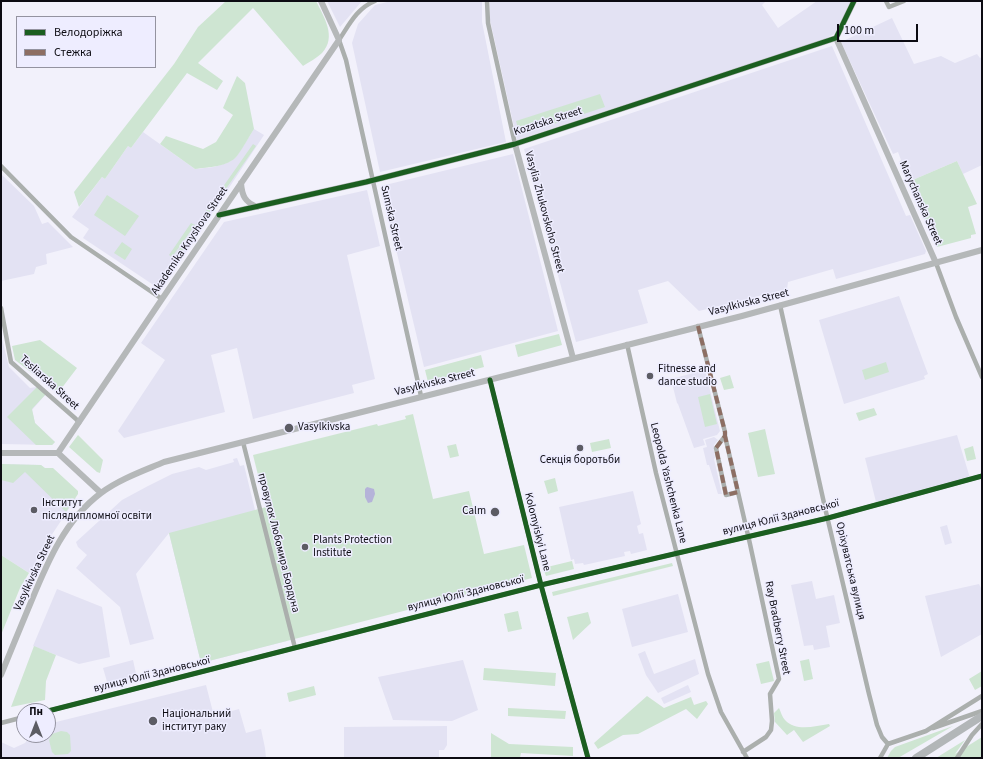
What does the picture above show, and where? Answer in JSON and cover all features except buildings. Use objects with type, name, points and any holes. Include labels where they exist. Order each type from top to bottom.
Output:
[{"type":"highway","points":[[916,758],[982,716]]},
{"type":"street","name":"Sumska Street","points":[[321,1],[339,40],[346,60],[421,396]]},
{"type":"street","points":[[339,40],[356,15],[367,4],[375,1]]},
{"type":"street","name":"Vasylia Zhukovskoho Street","points":[[487,1],[488,23],[515,144],[573,358]]},
{"type":"street","points":[[836,38],[854,1]]},
{"type":"street","points":[[886,1],[889,7],[904,1]]},
{"type":"street","name":"Kozatska Street","points":[[219,215],[372,180],[515,144],[836,38]]},
{"type":"street","name":"Marychanska Street","points":[[836,38],[936,263],[956,317],[982,377]]},
{"type":"street","name":"Akademika Knyshova Street","points":[[58,453],[339,40]]},
{"type":"street","points":[[1,166],[71,237],[162,299]]},
{"type":"street","points":[[241,183],[244,198],[249,204],[257,207]]},
{"type":"street","name":"Vasylkivska Street","points":[[1,675],[46,567],[57,544],[76,517],[101,493],[126,479],[164,462],[780,305],[982,250]]},
{"type":"street","name":"Оріхуватська вулиця","points":[[780,305],[877,725],[882,738],[888,744]]},
{"type":"street","name":"Tesliarska Street","points":[[1,308],[11,362],[79,423]]},
{"type":"street","name":"Ray Bradberry Street","points":[[698,326],[738,492],[779,678],[770,694],[772,721],[771,730],[766,738],[743,752]]},
{"type":"street","name":"Leopolda Yashchenka Lane","points":[[627,344],[644,422],[676,553],[708,674],[721,712],[747,758]]},
{"type":"street","name":"Kolomyiskyi Lane","points":[[490,380],[541,585],[588,758]]},
{"type":"street","points":[[725,436],[716,448],[726,495],[738,492]]},
{"type":"street","name":"провулок Любомира Бордуна","points":[[243,442],[295,648]]},
{"type":"street","points":[[1,453],[58,453],[101,493]]},
{"type":"street","name":"вулиця Юлії Здановської","points":[[56,709],[541,585],[828,518],[982,476]]},
{"type":"street","points":[[926,731],[982,696]]},
{"type":"street","points":[[881,758],[888,744],[982,711]]},
{"type":"street","points":[[1,723],[16,719]]},
{"type":"street","points":[[957,758],[972,735],[982,724]]},
{"type":"shaded area","points":[[327,1],[362,1],[340,27]]},
{"type":"shaded area","points":[[391,1],[482,1],[482,22],[506,142],[380,172],[352,43],[358,24],[375,5]]},
{"type":"shaded area","points":[[490,1],[766,1],[762,5],[778,28],[817,1],[852,1],[834,34],[825,39],[517,140],[490,20]]},
{"type":"shaded area","points":[[892,18],[914,64],[941,56],[955,63],[977,54],[980,58],[982,57],[982,165],[963,174],[957,161],[908,182],[899,162],[901,160],[898,152],[893,154],[841,42]]},
{"type":"shaded area","points":[[832,46],[906,216],[910,215],[926,251],[925,254],[836,279],[833,269],[788,282],[787,289],[699,311],[668,281],[638,290],[648,323],[576,342],[524,149]]},
{"type":"shaded area","points":[[254,129],[264,135],[161,290],[83,238],[89,229],[72,217],[102,177],[105,179],[128,146],[131,148],[143,132],[195,169],[214,167],[229,162],[236,157]]},
{"type":"shaded area","points":[[513,154],[558,331],[424,367],[381,186]]},
{"type":"shaded area","points":[[1,174],[34,206],[42,224],[48,222],[73,247],[46,254],[47,264],[36,267],[34,274],[1,281]]},
{"type":"shaded area","points":[[367,190],[380,246],[347,255],[375,379],[352,385],[354,393],[253,419],[237,348],[211,355],[225,412],[124,438],[118,431],[165,360],[141,343],[224,222]]},
{"type":"shaded area","points":[[899,296],[928,374],[924,376],[925,379],[844,404],[819,320]]},
{"type":"shaded area","points":[[1,335],[9,367],[30,388],[37,387],[46,394],[32,410],[35,423],[55,442],[52,445],[1,444]]},
{"type":"shaded area","points":[[705,370],[720,431],[717,435],[703,439],[705,445],[694,448],[677,403],[671,379]]},
{"type":"shaded area","points":[[957,435],[970,478],[876,502],[865,458]]},
{"type":"shaded area","points":[[714,437],[718,440],[714,445],[714,459],[722,494],[718,494],[709,465],[707,465],[703,448],[707,447],[705,440]]},
{"type":"shaded area","points":[[237,458],[240,466],[244,465],[287,641],[201,663],[169,533],[136,574],[154,639],[130,645],[120,607],[76,568],[87,555],[78,547],[76,542],[122,500],[148,486],[172,474],[199,467],[206,470],[234,462],[233,459]]},
{"type":"shaded area","name":"Інститут післядипломної освіти","points":[[1,464],[41,465],[76,498],[29,573],[1,555]]},
{"type":"shaded area","points":[[633,491],[641,524],[637,526],[639,534],[643,533],[647,550],[631,554],[630,551],[624,552],[625,556],[584,565],[583,563],[575,564],[574,559],[571,560],[559,507]]},
{"type":"shaded area","points":[[947,525],[952,543],[945,545],[940,527]]},
{"type":"shaded area","points":[[812,581],[816,599],[834,595],[840,623],[826,626],[830,647],[814,650],[813,645],[804,646],[791,585]]},
{"type":"shaded area","points":[[979,584],[982,590],[982,634],[941,657],[925,596]]},
{"type":"shaded area","points":[[57,589],[102,607],[110,657],[79,664],[33,646]]},
{"type":"shaded area","points":[[678,594],[688,632],[632,647],[622,609]]},
{"type":"shaded area","points":[[645,651],[654,674],[695,659],[699,674],[658,693],[646,675],[638,654]]},
{"type":"shaded area","points":[[133,660],[137,678],[108,685],[103,668]]},
{"type":"shaded area","points":[[463,660],[478,710],[452,721],[393,720],[378,677]]},
{"type":"shaded area","name":"Національний інститут раку","points":[[206,685],[214,716],[239,709],[246,733],[261,729],[266,758],[1,758],[1,742],[14,748],[25,743],[56,743],[56,722]]},
{"type":"shaded area","points":[[688,685],[691,692],[664,704],[661,698]]},
{"type":"shaded area","points":[[447,726],[447,745],[444,750],[439,750],[439,758],[344,758],[344,727]]},
{"type":"green space","points":[[226,1],[316,1],[328,27],[329,40],[320,55],[303,66],[253,8],[198,63],[223,81],[217,90],[187,73],[131,148],[128,146],[105,179],[102,177],[79,207],[74,192],[174,64],[198,27]]},
{"type":"green space","points":[[237,76],[245,83],[254,129],[233,160],[218,166],[195,169],[160,144],[166,136],[203,149],[216,142],[233,115],[223,108]]},
{"type":"green space","points":[[600,94],[605,107],[520,135],[516,121]]},
{"type":"green space","points":[[253,144],[256,146],[174,263],[172,261],[173,258]]},
{"type":"green space","points":[[957,161],[977,204],[968,207],[976,234],[971,235],[971,238],[937,247],[908,182]]},
{"type":"green space","points":[[107,195],[139,216],[125,236],[94,215]]},
{"type":"green space","points":[[191,223],[195,225],[172,257],[169,255]]},
{"type":"green space","points":[[122,242],[132,249],[125,260],[114,253]]},
{"type":"green space","points":[[559,334],[562,345],[518,357],[515,345]]},
{"type":"green space","points":[[40,340],[77,368],[58,393],[15,360],[12,346]]},
{"type":"green space","points":[[481,355],[484,367],[428,382],[425,370]]},
{"type":"green space","points":[[886,362],[889,372],[865,380],[862,370]]},
{"type":"green space","points":[[730,375],[734,388],[724,390],[720,378]]},
{"type":"green space","points":[[37,387],[46,394],[32,409],[35,423],[55,442],[52,445],[36,445],[7,417]]},
{"type":"green space","points":[[710,394],[717,424],[705,427],[698,397]]},
{"type":"green space","points":[[874,408],[877,415],[859,421],[856,413]]},
{"type":"green space","points":[[413,414],[433,499],[469,491],[484,554],[524,545],[532,578],[201,663],[169,533],[266,507],[253,455],[377,424],[378,426],[406,419],[405,416]]},
{"type":"green space","points":[[765,429],[775,474],[758,477],[748,433]]},
{"type":"green space","points":[[78,435],[103,460],[100,473],[69,447]]},
{"type":"green space","points":[[609,439],[611,448],[592,452],[590,443]]},
{"type":"green space","points":[[456,444],[459,456],[450,458],[447,446]]},
{"type":"green space","points":[[973,446],[976,459],[967,461],[964,449]]},
{"type":"green space","points":[[1,464],[41,465],[45,468],[53,468],[78,491],[78,494],[66,512],[25,472],[13,483],[1,480]]},
{"type":"green space","points":[[555,478],[558,491],[548,494],[544,481]]},
{"type":"green space","points":[[1,555],[29,573],[20,588],[1,635]]},
{"type":"green space","points":[[572,561],[574,569],[546,576],[543,568]]},
{"type":"green space","points":[[672,563],[673,566],[553,596],[552,592]]},
{"type":"green space","points":[[518,611],[522,629],[508,632],[504,614]]},
{"type":"green space","points":[[588,612],[591,623],[573,640],[567,617]]},
{"type":"green space","points":[[34,646],[56,655],[46,681],[45,700],[30,703],[16,703],[16,706],[11,707]]},
{"type":"green space","points":[[809,659],[813,679],[804,681],[800,661]]},
{"type":"green space","points":[[769,661],[774,681],[761,684],[756,664]]},
{"type":"green space","points":[[484,668],[556,673],[555,686],[483,680]]},
{"type":"green space","points":[[982,671],[982,686],[975,690],[969,679]]},
{"type":"green space","points":[[314,686],[316,695],[289,702],[287,693]]},
{"type":"green space","points":[[647,696],[664,708],[691,697],[694,705],[706,701],[708,704],[697,719],[686,709],[638,734],[623,735],[598,749],[594,743]]},
{"type":"green space","points":[[508,708],[566,711],[565,719],[508,716]]},
{"type":"green space","points":[[779,708],[782,716],[789,724],[800,727],[812,727],[829,724],[830,726],[803,742],[794,730],[787,735],[775,722],[774,713]]},
{"type":"green space","points":[[953,726],[898,758],[887,758],[895,747]]},
{"type":"green space","points":[[61,731],[67,732],[70,735],[71,751],[68,754],[55,755],[52,752],[50,743],[56,743],[56,733]]},
{"type":"green space","points":[[491,733],[509,744],[573,747],[573,756],[521,753],[520,758],[491,758]]},
{"type":"green space","points":[[982,737],[982,758],[936,758],[965,740],[955,754]]},
{"type":"water","points":[[367,487],[374,489],[375,494],[372,502],[368,503],[365,497],[365,489]]},
{"type":"marked path","points":[[698,326],[725,432],[725,436],[716,448],[726,495],[738,492],[725,436]]},
{"type":"cycle path","points":[[219,215],[366,182],[515,144],[836,38],[854,1]]},
{"type":"cycle path","points":[[490,380],[541,585],[588,758]]},
{"type":"cycle path","points":[[56,709],[541,585],[828,518],[982,476]]},
{"type":"place","name":"Fitnesse and dance studio","points":[[650,376]]},
{"type":"place","name":"Vasylkivska","points":[[289,428]]},
{"type":"place","name":"Секція боротьби","points":[[580,448]]},
{"type":"place","name":"Інститут післядипломної освіти","points":[[34,510]]},
{"type":"place","name":"Calm","points":[[495,512]]},
{"type":"place","name":"Plants Protection Institute","points":[[305,547]]},
{"type":"place","name":"Національний інститут раку","points":[[153,721]]}]
